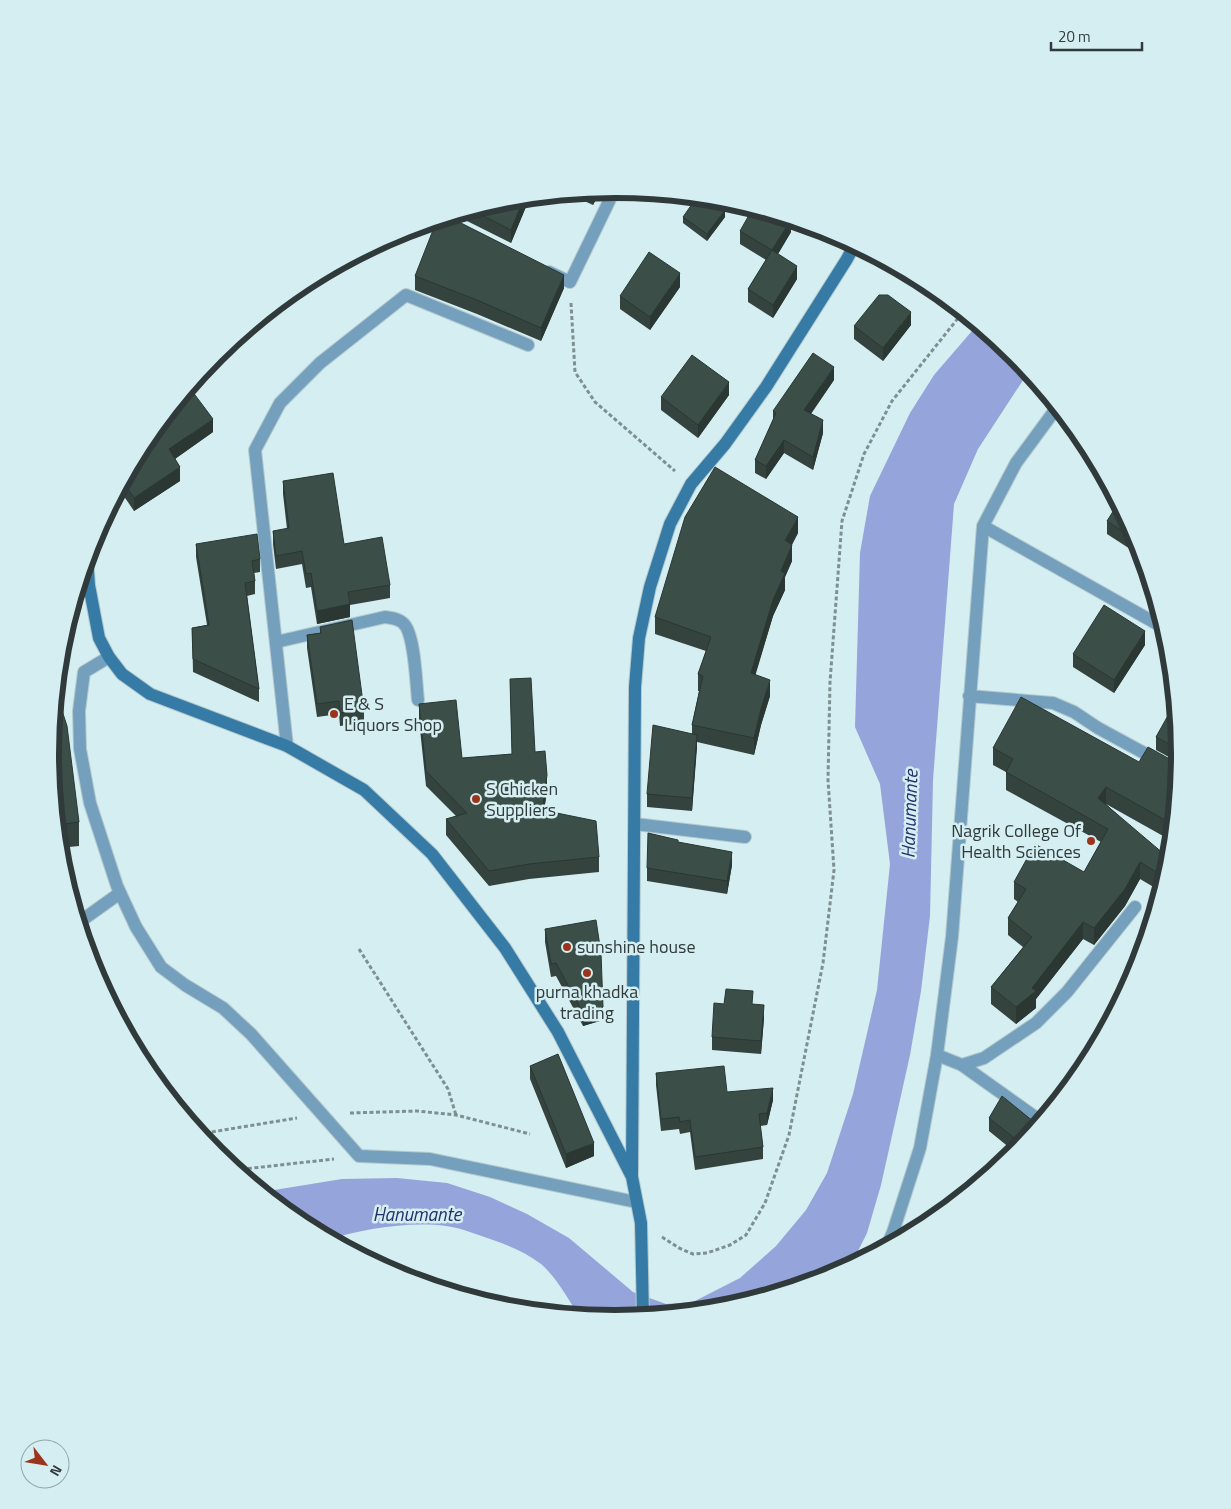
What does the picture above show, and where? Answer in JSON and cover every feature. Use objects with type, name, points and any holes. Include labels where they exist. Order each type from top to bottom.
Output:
[{"type":"street","points":[[537,265],[570,282],[611,198]]},
{"type":"street","points":[[643,1310],[641,1223],[632,1177],[635,687],[639,638],[650,587],[670,524],[691,484],[725,444],[766,387],[848,260],[852,251]]},
{"type":"street","points":[[287,746],[255,450],[280,403],[320,363],[406,296],[528,345]]},
{"type":"street","points":[[890,1239],[920,1148],[937,1055],[952,937],[983,526],[1016,464],[1054,412]]},
{"type":"street","points":[[983,526],[1156,624]]},
{"type":"street","points":[[89,574],[99,638],[109,657],[122,674],[150,694],[287,746],[364,790],[432,854],[505,948],[558,1032],[632,1177]]},
{"type":"street","points":[[276,642],[385,617],[396,618],[404,623],[411,634],[418,700]]},
{"type":"street","points":[[109,657],[84,672],[79,711],[80,749],[90,803],[120,893],[136,927],[161,967],[185,985],[223,1008],[251,1034],[359,1156],[430,1159],[636,1202]]},
{"type":"street","points":[[970,696],[1053,703],[1074,712],[1098,728],[1172,768]]},
{"type":"street","points":[[635,824],[745,837]]},
{"type":"street","points":[[84,919],[120,893]]},
{"type":"street","points":[[962,1066],[984,1058],[1036,1023],[1067,992],[1135,907]]},
{"type":"street","points":[[937,1055],[962,1066],[1037,1118]]},
{"type":"path","points":[[570,282],[575,372],[595,402],[691,484]]},
{"type":"path","points":[[641,1223],[679,1248],[693,1254],[707,1253],[730,1245],[746,1235],[765,1203],[789,1135],[823,963],[834,870],[828,780],[830,682],[842,521],[864,454],[892,401],[959,317]]},
{"type":"path","points":[[359,949],[448,1089],[456,1115]]},
{"type":"path","points":[[207,1133],[322,1114],[417,1111],[456,1115],[530,1134]]},
{"type":"path","points":[[244,1169],[359,1156]]},
{"type":"water","name":"Hanumante","points":[[974,329],[1025,377],[978,449],[954,504],[933,780],[930,916],[921,991],[910,1055],[881,1185],[867,1233],[855,1257],[794,1282],[724,1301],[652,1310],[575,1310],[557,1282],[541,1264],[512,1247],[464,1230],[432,1225],[402,1225],[372,1229],[337,1237],[270,1191],[342,1179],[397,1178],[447,1183],[490,1197],[527,1214],[569,1238],[633,1292],[666,1304],[693,1302],[740,1278],[776,1246],[806,1210],[827,1173],[853,1094],[877,990],[890,864],[880,784],[855,727],[860,553],[870,496],[910,413],[934,375]]},
{"type":"building","points":[[692,204],[722,208],[725,210],[707,234],[683,217]]},
{"type":"building","points":[[521,206],[511,230],[481,215]]},
{"type":"building","points":[[749,214],[788,225],[772,250],[740,231]]},
{"type":"building","points":[[457,221],[564,275],[541,328],[415,276],[434,228],[456,223]]},
{"type":"building","points":[[772,250],[797,266],[773,305],[748,289]]},
{"type":"building","points":[[649,252],[680,273],[650,317],[620,296]]},
{"type":"building","points":[[879,295],[888,295],[911,312],[883,348],[854,326]]},
{"type":"building","points":[[813,353],[834,367],[804,410],[823,420],[813,457],[784,440],[766,466],[755,460],[776,413],[773,411]]},
{"type":"building","points":[[692,355],[729,382],[698,425],[661,397]]},
{"type":"building","points":[[193,392],[213,419],[169,449],[180,467],[134,498],[127,488],[133,476],[153,445]]},
{"type":"building","points":[[715,467],[798,517],[785,540],[792,545],[781,571],[785,573],[773,600],[751,673],[770,680],[754,738],[692,725],[703,676],[698,674],[711,637],[655,617],[685,517]]},
{"type":"building","points":[[333,473],[344,544],[382,537],[390,585],[348,592],[350,604],[317,611],[311,573],[306,574],[302,551],[276,556],[273,531],[289,528],[283,481]]},
{"type":"building","points":[[1115,508],[1127,534],[1107,521]]},
{"type":"building","points":[[257,534],[260,559],[252,561],[255,581],[245,583],[259,689],[193,659],[192,628],[209,625],[196,544]]},
{"type":"building","points":[[1104,605],[1145,631],[1114,680],[1073,654]]},
{"type":"building","points":[[352,620],[364,710],[340,713],[339,701],[317,704],[307,635],[321,633],[320,627]]},
{"type":"building","points":[[531,678],[535,752],[545,751],[547,775],[542,810],[596,821],[599,857],[529,864],[489,871],[446,819],[467,813],[426,771],[419,704],[456,700],[462,758],[512,754],[510,679]]},
{"type":"building","points":[[1021,697],[1139,762],[1148,747],[1172,760],[1168,821],[1106,787],[1098,798],[1163,853],[1159,874],[1140,862],[1125,889],[1094,928],[1083,922],[1032,988],[1036,991],[1016,1007],[991,987],[1032,937],[1008,918],[1026,889],[1014,882],[1035,844],[1084,872],[1108,829],[1006,772],[1013,759],[993,748]]},
{"type":"building","points":[[61,708],[67,726],[79,822],[64,824],[59,754]]},
{"type":"building","points":[[1170,711],[1172,745],[1156,737]]},
{"type":"building","points":[[653,725],[697,735],[692,798],[647,794]]},
{"type":"building","points":[[648,833],[678,840],[678,842],[732,852],[727,881],[647,868]]},
{"type":"building","points":[[596,920],[601,953],[603,1007],[583,1013],[556,963],[551,964],[545,929]]},
{"type":"building","points":[[726,989],[753,991],[752,1004],[764,1005],[761,1041],[712,1037],[714,1003],[724,1004]]},
{"type":"building","points":[[558,1054],[594,1143],[566,1154],[530,1066]]},
{"type":"building","points":[[724,1066],[727,1092],[773,1088],[767,1113],[759,1114],[763,1147],[695,1157],[690,1120],[680,1122],[679,1117],[661,1119],[656,1073]]},
{"type":"building","points":[[1002,1096],[1034,1122],[1017,1140],[989,1118]]},
{"type":"place","name":"E & S Liquors Shop","points":[[334,714]]},
{"type":"place","name":"S Chicken Suppliers","points":[[476,799]]},
{"type":"place","name":"Nagrik College Of Health Sciences","points":[[1091,841]]},
{"type":"place","name":"sunshine house","points":[[567,947]]},
{"type":"place","name":"purna khadka trading","points":[[587,973]]}]
